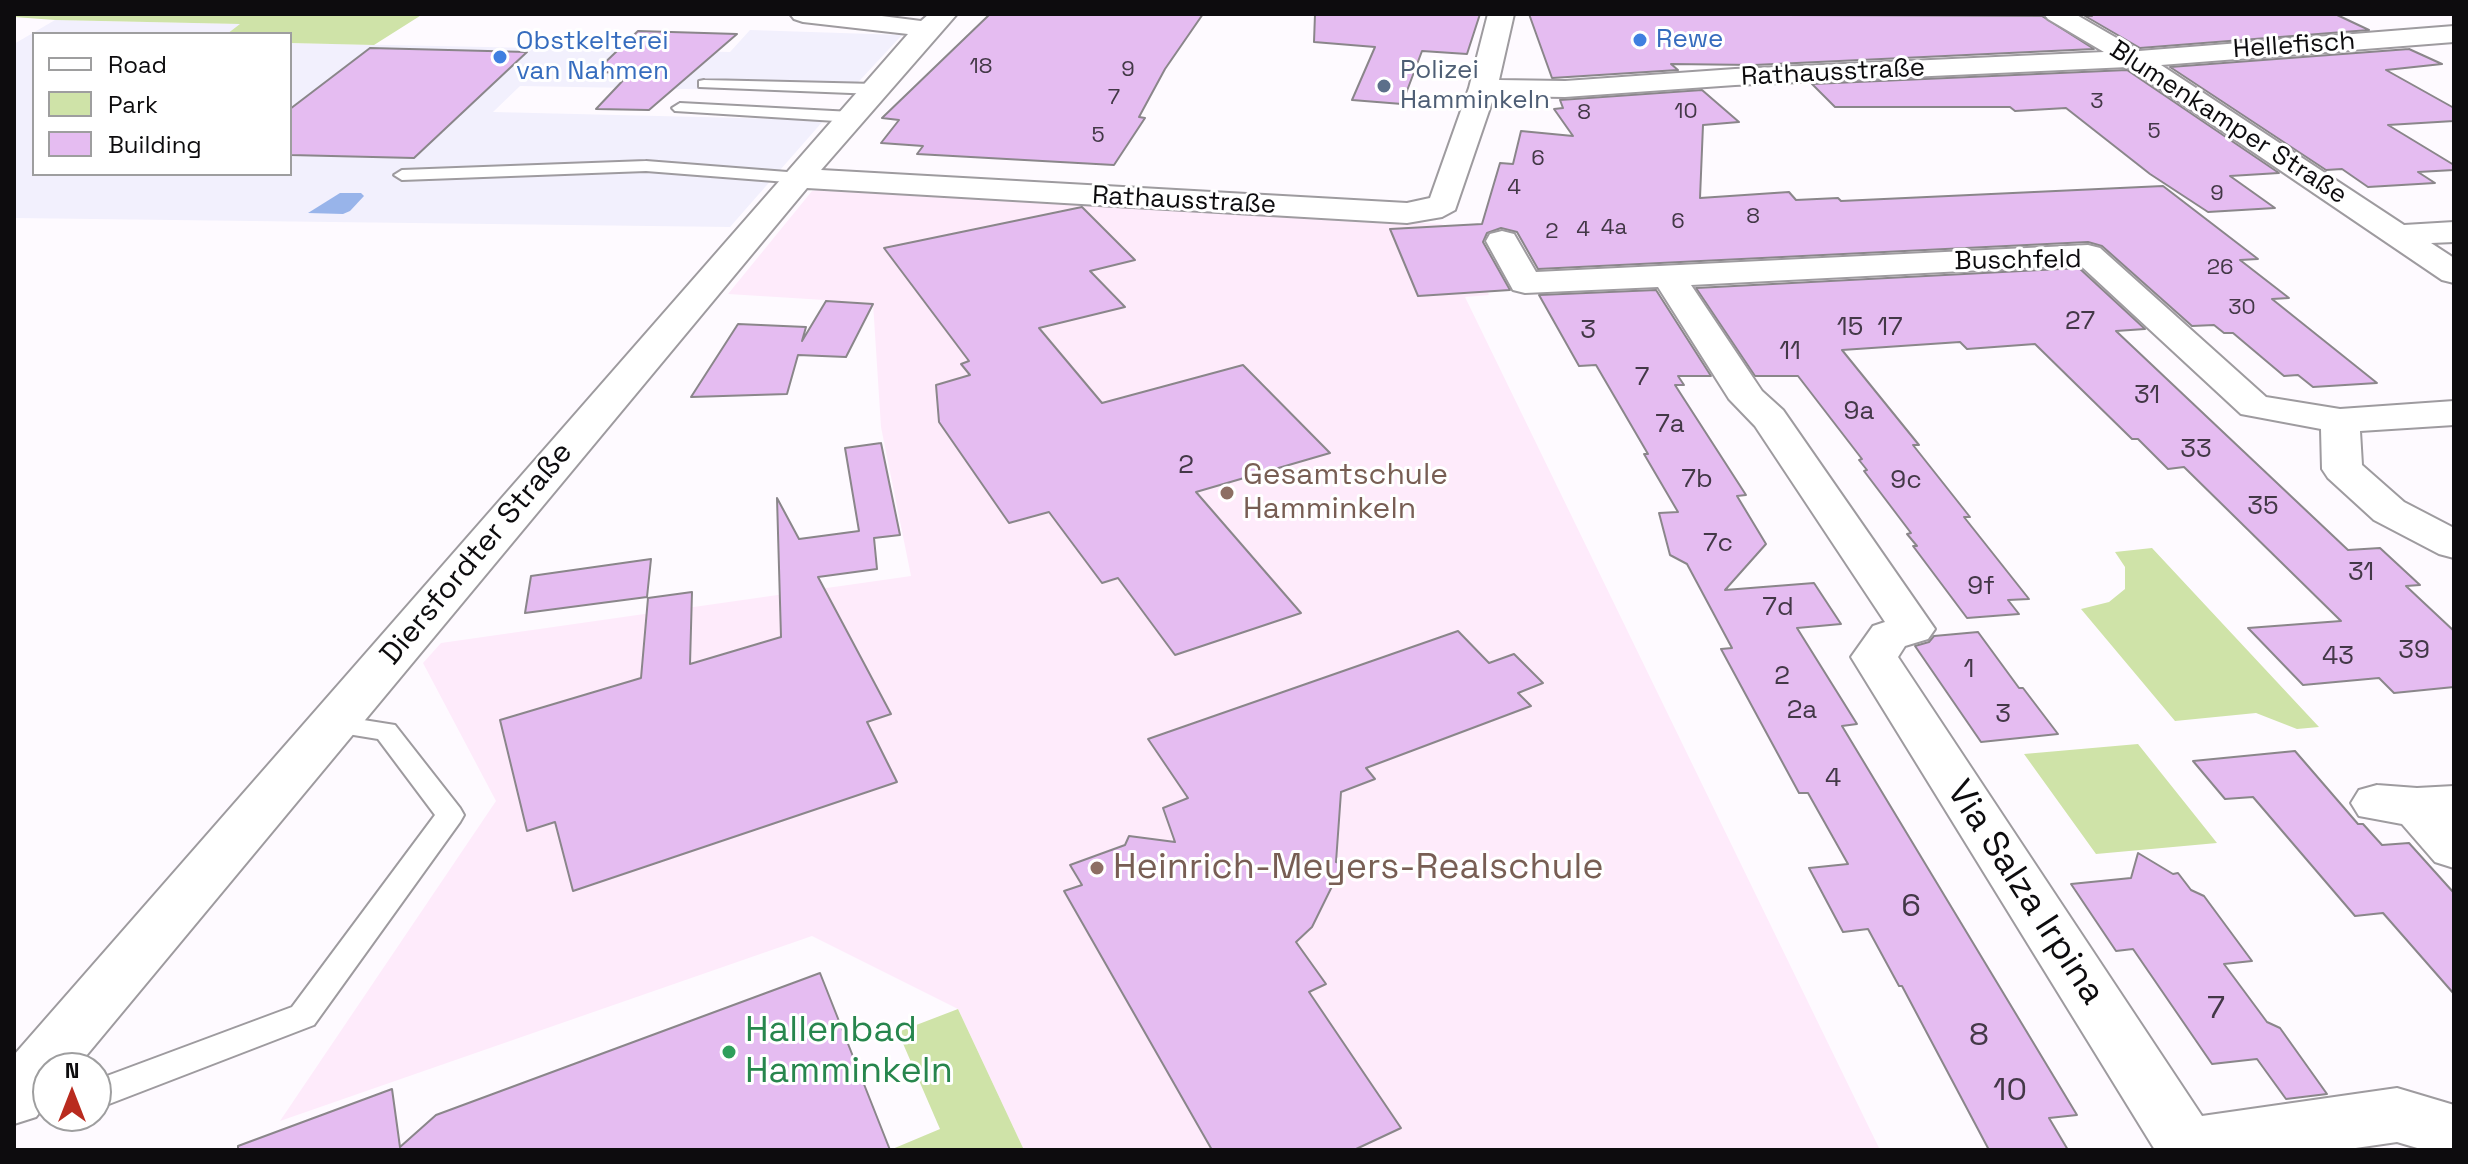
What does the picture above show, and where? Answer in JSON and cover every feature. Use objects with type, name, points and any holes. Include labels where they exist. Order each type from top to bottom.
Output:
[{"type":"street","points":[[803,14],[935,22]]},
{"type":"street","name":"Rathausstraße","points":[[800,178],[1407,213],[1431,210],[1444,203],[1483,88],[1501,14]]},
{"type":"street","name":"Blumenkamper Straße","points":[[2057,14],[2134,59],[2454,273]]},
{"type":"street","name":"Diersfordter Straße","points":[[29,1090],[332,724],[935,22]]},
{"type":"street","name":"Hellefisch","points":[[2134,59],[2454,34]]},
{"type":"street","name":"Rathausstraße","points":[[1483,88],[1565,89],[1735,77],[2134,59]]},
{"type":"street","points":[[2398,235],[2454,232]]},
{"type":"street","name":"Buschfeld","points":[[1502,241],[1525,283],[2088,255],[2254,406],[2340,421],[2454,413]]},
{"type":"street","name":"Via Salza Irpina","points":[[1668,275],[1748,399],[1769,418],[1912,629],[1889,636],[1874,657],[2188,1148]]},
{"type":"street","points":[[2340,421],[2342,469],[2389,511],[2454,545]]},
{"type":"street","points":[[2416,805],[2454,848]]},
{"type":"street","points":[[2188,1148],[2397,1115],[2454,1132]]},
{"type":"lane","points":[[704,84],[864,103]]},
{"type":"lane","points":[[680,108],[864,103]]},
{"type":"lane","points":[[402,175],[646,166],[800,178]]},
{"type":"lane","points":[[112,1089],[303,1016],[450,815],[386,731],[332,724]]},
{"type":"shaded area","points":[[55,20],[242,24],[230,32],[34,32]]},
{"type":"shaded area","points":[[750,30],[902,35],[849,92],[520,86],[493,112],[824,120],[730,227],[14,218],[14,44],[32,33],[32,176],[292,176],[292,43],[730,52]]},
{"type":"shaded area","name":"Heinrich-Meyers-Realschule","points":[[829,188],[1441,224],[1457,231],[1489,295],[1465,297],[1880,1150],[1024,1150],[958,1009],[812,936],[280,1121],[496,801],[423,663],[441,643],[911,576],[881,427],[873,303],[728,294],[812,191]]},
{"type":"green space","points":[[14,14],[423,14],[374,45],[292,43],[292,32],[230,32],[240,24],[14,17]]},
{"type":"green space","points":[[2152,548],[2319,727],[2297,729],[2256,713],[2175,721],[2081,609],[2109,602],[2125,589],[2125,567],[2115,552]]},
{"type":"green space","points":[[2138,744],[2217,843],[2096,854],[2024,754]]},
{"type":"green space","points":[[958,1009],[1024,1150],[890,1150],[940,1129],[898,1032]]},
{"type":"water","points":[[340,193],[361,193],[364,196],[343,214],[308,213]]},
{"type":"building","points":[[990,14],[1203,14],[1165,69],[1139,117],[1145,118],[1114,165],[917,154],[923,146],[881,143],[899,120],[882,118]]},
{"type":"building","points":[[1315,14],[1480,14],[1467,54],[1422,51],[1402,104],[1352,100],[1375,47],[1314,42]]},
{"type":"building","points":[[1529,14],[2042,16],[2094,49],[1754,65],[1671,64],[1678,70],[1552,78]]},
{"type":"building","points":[[2088,14],[2335,14],[2369,30],[2140,48],[2085,16],[2092,16]]},
{"type":"building","points":[[638,31],[737,34],[649,110],[596,109],[630,73],[595,72]]},
{"type":"building","points":[[370,48],[527,52],[414,158],[292,155],[292,107]]},
{"type":"building","points":[[2409,49],[2442,64],[2386,70],[2454,108],[2454,121],[2388,125],[2454,165],[2454,170],[2418,172],[2435,183],[2368,187],[2342,169],[2326,170],[2170,67]]},
{"type":"building","points":[[2127,70],[2279,173],[2230,176],[2275,208],[2208,212],[2150,174],[2066,108],[2015,111],[2010,107],[1835,107],[1812,84]]},
{"type":"building","points":[[1702,90],[1739,122],[1703,125],[1700,198],[1789,192],[1796,200],[1838,198],[1841,201],[2163,186],[2258,259],[2240,260],[2289,298],[2272,299],[2377,383],[2313,387],[2298,375],[2284,376],[2233,333],[2224,333],[2214,325],[2192,326],[2102,246],[2088,242],[1538,269],[1517,232],[1501,228],[1487,233],[1483,242],[1510,290],[1418,296],[1390,229],[1482,224],[1500,163],[1513,164],[1521,131],[1573,136],[1554,109],[1563,108],[1560,100]]},
{"type":"building","points":[[1082,207],[1135,260],[1090,271],[1125,307],[1039,328],[1102,403],[1243,365],[1330,453],[1196,492],[1301,613],[1175,655],[1118,578],[1102,583],[1049,512],[1009,523],[939,422],[936,385],[970,375],[961,364],[969,361],[884,248]]},
{"type":"building","points":[[2079,268],[2145,329],[2116,331],[2348,550],[2380,548],[2420,585],[2406,586],[2454,631],[2454,687],[2394,693],[2379,678],[2303,685],[2248,628],[2341,621],[2184,467],[2168,469],[2138,439],[2132,439],[2035,344],[1967,349],[1960,342],[1842,350],[1919,445],[1913,445],[1970,517],[1964,517],[2029,599],[2008,600],[2019,614],[1967,618],[1913,546],[1917,546],[1907,534],[1911,533],[1864,471],[1867,470],[1859,460],[1862,459],[1798,376],[1755,376],[1696,288]]},
{"type":"building","points":[[1656,290],[1711,376],[1678,376],[1684,385],[1675,385],[1746,495],[1737,496],[1766,544],[1725,590],[1814,583],[1841,624],[1797,628],[1857,724],[1842,726],[2077,1115],[2049,1118],[2068,1150],[1989,1150],[1902,986],[1899,986],[1868,929],[1843,932],[1809,868],[1848,864],[1808,793],[1799,793],[1721,649],[1732,648],[1687,564],[1670,555],[1659,513],[1678,512],[1644,454],[1648,454],[1596,365],[1579,366],[1539,295]]},
{"type":"building","points":[[826,301],[873,304],[846,357],[798,355],[787,394],[691,397],[738,324],[806,327],[802,341]]},
{"type":"building","points":[[881,443],[900,535],[874,538],[877,569],[818,577],[891,714],[867,722],[897,782],[573,891],[555,822],[527,831],[500,720],[641,678],[648,598],[692,592],[690,664],[781,637],[777,498],[799,539],[859,531],[845,448]]},
{"type":"building","points":[[651,559],[647,597],[525,613],[531,576]]},
{"type":"building","points":[[1458,631],[1489,663],[1514,654],[1543,683],[1518,693],[1531,706],[1366,768],[1375,779],[1341,792],[1336,862],[1343,864],[1312,927],[1296,942],[1326,984],[1309,992],[1401,1128],[1354,1150],[1212,1150],[1064,891],[1082,885],[1070,865],[1125,845],[1129,836],[1175,842],[1163,808],[1188,798],[1148,739]]},
{"type":"building","points":[[1978,632],[2058,734],[1981,742],[1915,646],[1929,642],[1934,636]]},
{"type":"building","points":[[2295,751],[2358,824],[2363,824],[2382,845],[2409,843],[2454,893],[2454,994],[2383,913],[2355,916],[2253,797],[2225,799],[2193,761]]},
{"type":"building","points":[[2138,853],[2173,874],[2178,873],[2191,890],[2204,896],[2252,961],[2224,964],[2267,1022],[2280,1028],[2327,1094],[2286,1099],[2257,1059],[2212,1064],[2133,949],[2116,951],[2071,884],[2131,878]]},
{"type":"building","name":"Hallenbad Hamminkeln","points":[[820,973],[890,1150],[238,1150],[238,1146],[392,1089],[400,1147],[436,1115]]},
{"type":"place","name":"Rewe","points":[[1640,40]]},
{"type":"place","name":"Obstkelterei van Nahmen","points":[[500,57]]},
{"type":"place","name":"Polizei Hamminkeln","points":[[1384,86]]},
{"type":"place","name":"Gesamtschule Hamminkeln","points":[[1227,493]]},
{"type":"place","name":"Heinrich-Meyers-Realschule","points":[[1097,868]]},
{"type":"place","name":"Hallenbad Hamminkeln","points":[[729,1052]]}]
